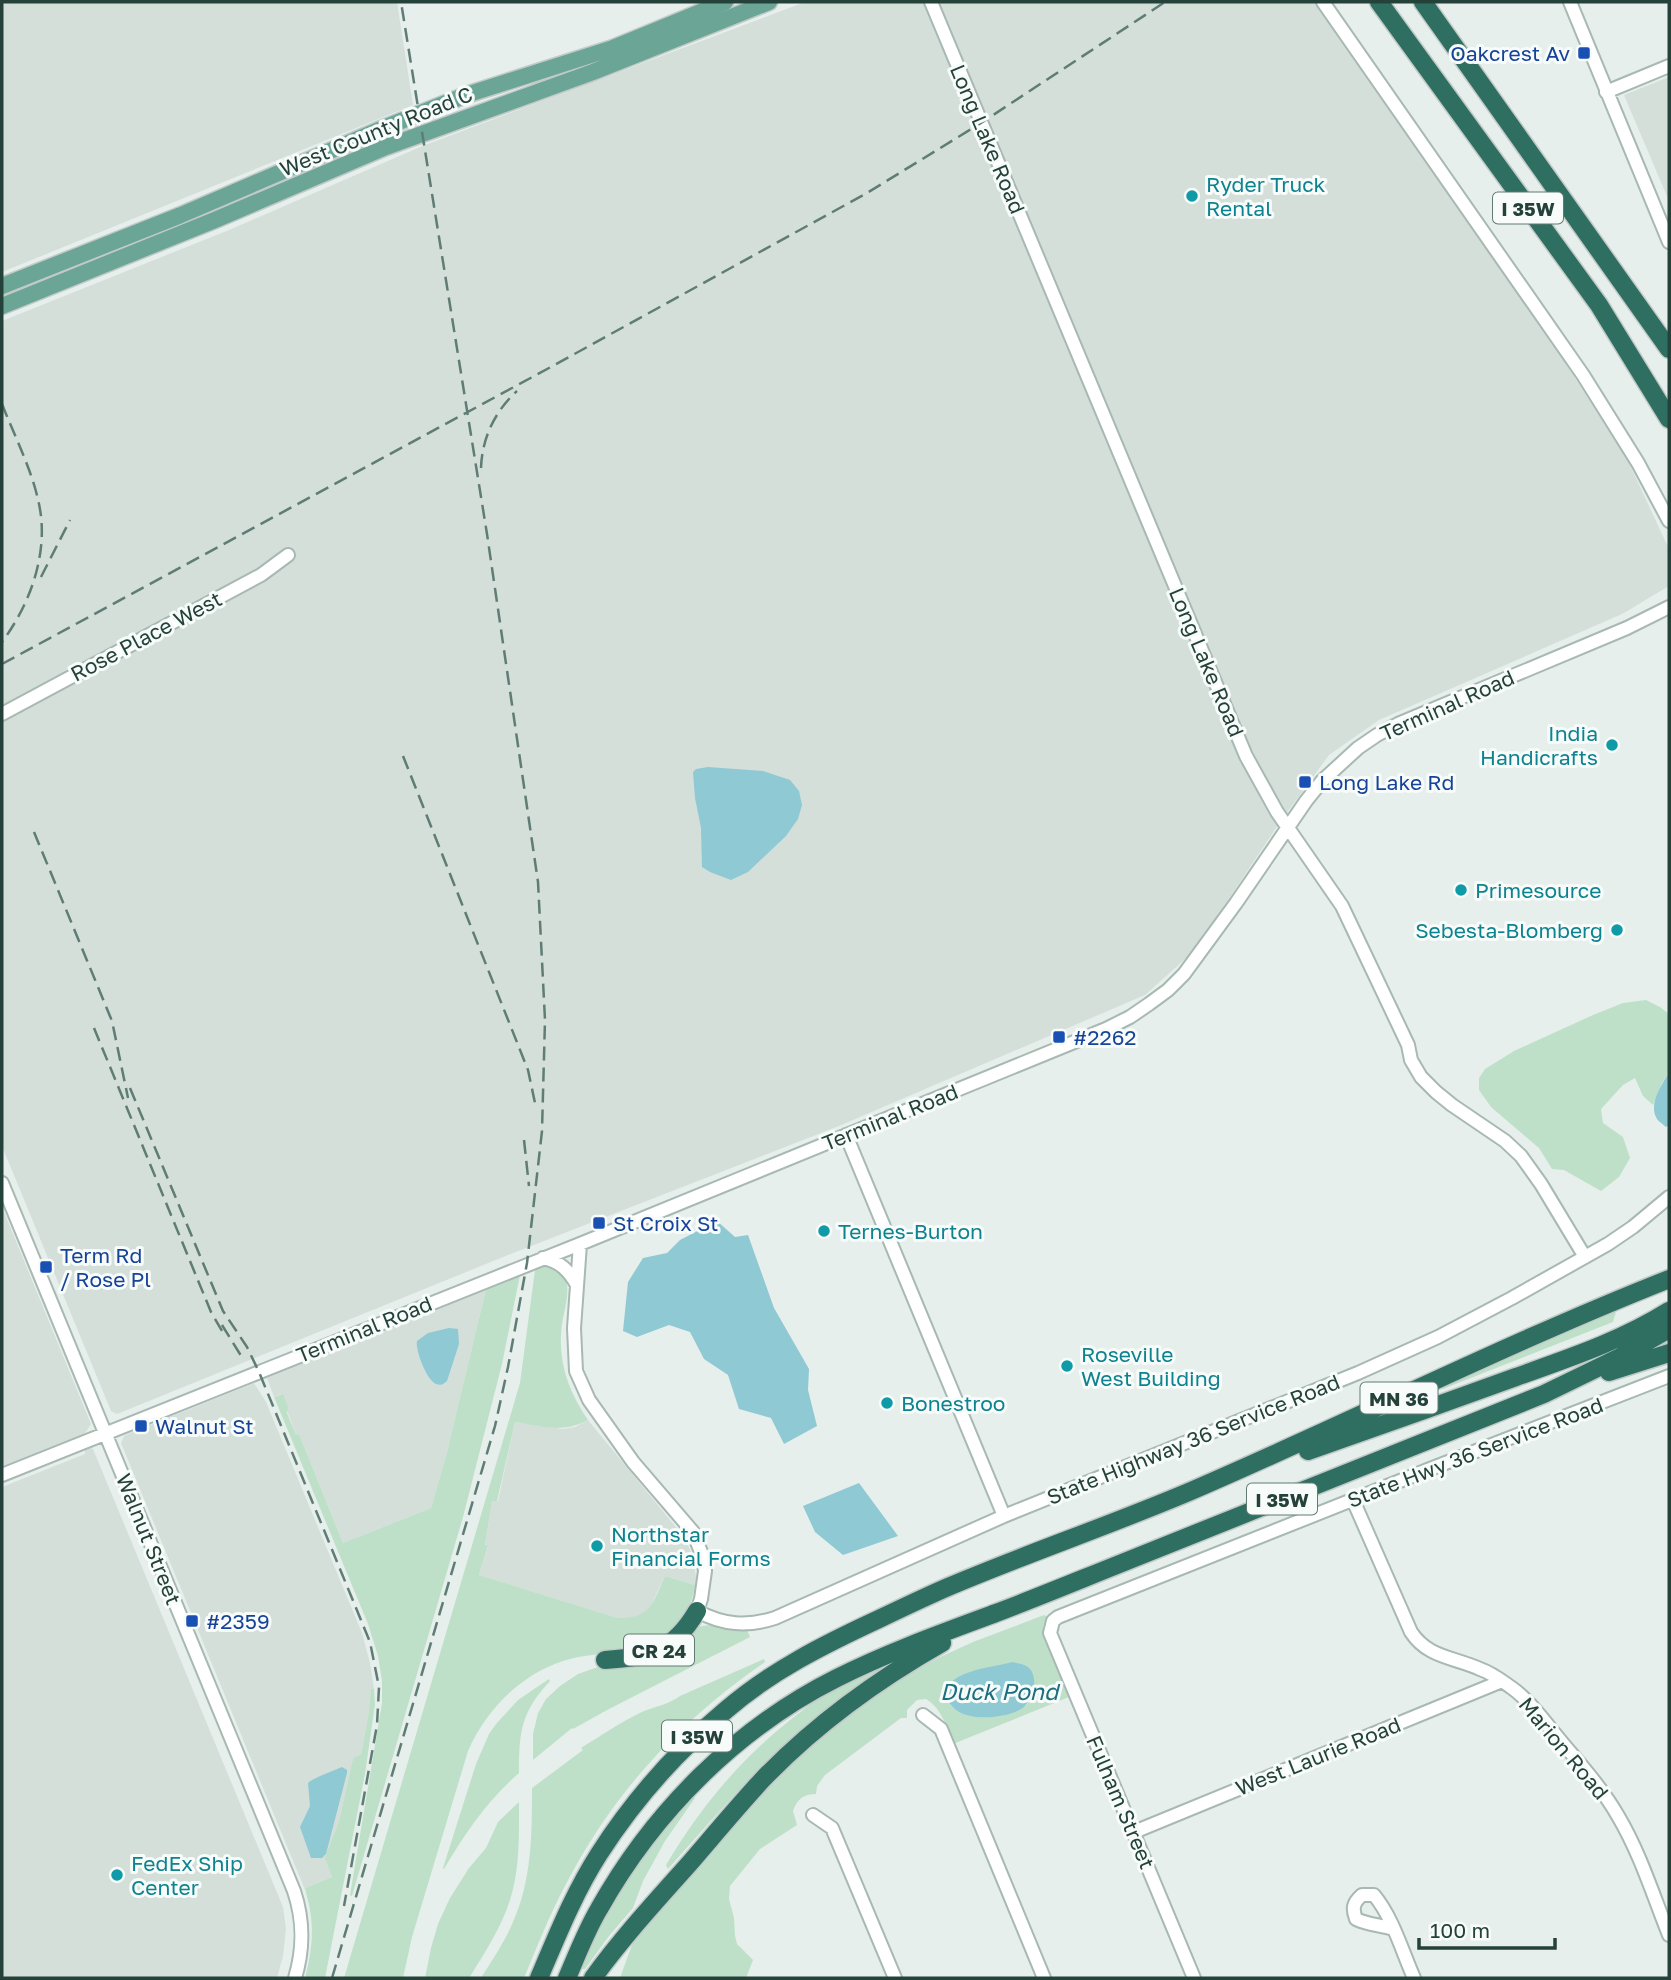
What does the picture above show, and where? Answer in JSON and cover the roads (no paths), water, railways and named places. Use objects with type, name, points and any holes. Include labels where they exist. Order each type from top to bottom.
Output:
[{"type":"highway","name":"I 35W","points":[[1379,2],[1599,305],[1669,419]]},
{"type":"highway","name":"I 35W","points":[[1423,2],[1669,349]]},
{"type":"highway","name":"MN 36","points":[[1189,1492],[1608,1303],[1669,1279]]},
{"type":"highway","name":"I 35W","points":[[539,1978],[580,1887],[621,1822],[648,1789],[699,1733],[752,1689],[826,1644],[947,1587],[1189,1492],[1606,1344],[1645,1326],[1669,1311]]},
{"type":"highway","name":"I 35W","points":[[567,1978],[599,1908],[643,1841],[689,1788],[741,1741],[784,1709],[889,1653],[1020,1604],[1544,1394],[1620,1357],[1669,1329]]},
{"type":"highway","points":[[1544,1394],[1669,1352]]},
{"type":"highway","points":[[593,1978],[764,1779],[822,1724],[886,1676],[920,1655],[1020,1604]]},
{"type":"highway","name":"CR 24","points":[[605,1660],[634,1658],[661,1649],[682,1633],[696,1611]]},
{"type":"main road","name":"West County Road C","points":[[2,306],[590,64],[725,2]]},
{"type":"main road","name":"West County Road C","points":[[2,286],[181,215],[381,129],[466,96],[590,64],[769,2]]},
{"type":"street","name":"Long Lake Road","points":[[931,2],[1246,756],[1287,828],[1342,906],[1421,1077],[1452,1105],[1505,1141],[1521,1156],[1585,1257]]},
{"type":"street","points":[[1323,2],[1583,375],[1638,463],[1669,522]]},
{"type":"street","points":[[1570,2],[1669,242]]},
{"type":"street","points":[[1606,92],[1669,66]]},
{"type":"street","name":"Rose Place West","points":[[2,714],[261,575],[288,555]]},
{"type":"street","name":"Terminal Road","points":[[2,1475],[580,1244],[1130,1017],[1168,990],[1192,963],[1287,828],[1339,763],[1377,735],[1423,713],[1626,628],[1669,607]]},
{"type":"street","points":[[846,1135],[1004,1516]]},
{"type":"street","name":"Walnut Street","points":[[2,1183],[294,1891],[302,1927],[302,1947],[295,1978]]},
{"type":"street","name":"State Highway 36 Service Road","points":[[696,1611],[721,1622],[735,1624],[750,1624],[775,1618],[1004,1516],[1358,1373],[1438,1337],[1585,1257],[1633,1227],[1669,1197]]},
{"type":"street","name":"CR 24","points":[[580,1244],[574,1328],[576,1371],[589,1400],[625,1451],[693,1532],[703,1557],[705,1571],[703,1592],[696,1611]]},
{"type":"street","points":[[543,1258],[557,1262],[577,1284]]},
{"type":"street","name":"State Hwy 36 Service Road","points":[[1050,1626],[1058,1617],[1669,1376]]},
{"type":"street","name":"Marion Road","points":[[1353,1500],[1418,1643],[1432,1652],[1484,1670],[1515,1690],[1541,1718],[1606,1798],[1630,1838],[1669,1935]]},
{"type":"street","name":"Fulham Street","points":[[1050,1626],[1050,1633],[1194,1978]]},
{"type":"street","name":"West Laurie Road","points":[[1134,1832],[1502,1681]]},
{"type":"street","points":[[923,1716],[941,1729],[1044,1978]]},
{"type":"street","points":[[813,1815],[832,1828],[895,1978]]},
{"type":"street","points":[[1393,1928],[1414,1978]]},
{"type":"water","points":[[708,767],[763,771],[790,780],[799,791],[802,805],[798,819],[786,836],[748,872],[731,880],[702,867],[701,828],[693,772]]},
{"type":"water","points":[[1669,1073],[1669,1125],[1666,1127],[1657,1120],[1654,1108],[1662,1083]]},
{"type":"water","points":[[717,1221],[735,1237],[748,1235],[774,1308],[809,1369],[808,1390],[817,1426],[784,1444],[771,1418],[739,1409],[728,1375],[704,1359],[690,1332],[669,1325],[637,1337],[623,1331],[628,1282],[643,1258],[667,1253],[680,1240]]},
{"type":"water","points":[[449,1328],[458,1329],[459,1344],[447,1381],[438,1385],[422,1365],[417,1341],[428,1333]]},
{"type":"water","points":[[859,1483],[898,1536],[843,1555],[815,1532],[803,1506]]},
{"type":"water","name":"Duck Pond","points":[[1012,1662],[1028,1667],[1034,1681],[1030,1698],[1018,1711],[1000,1716],[971,1716],[956,1710],[945,1697],[947,1688],[961,1676]]},
{"type":"water","points":[[342,1767],[347,1773],[326,1854],[322,1858],[311,1858],[300,1827],[310,1806],[308,1783]]},
{"type":"railway","points":[[332,1978],[495,1426],[527,1263],[542,1131],[545,1020],[538,882],[487,534],[401,2]]},
{"type":"railway","points":[[2,664],[867,193],[981,123],[1165,2]]},
{"type":"railway","points":[[481,468],[484,446],[491,426],[502,407],[517,391]]},
{"type":"railway","points":[[2,404],[35,487],[42,533],[33,583],[20,614],[2,642]]},
{"type":"railway","points":[[41,577],[70,520]]},
{"type":"railway","points":[[403,756],[528,1070],[535,1103]]},
{"type":"railway","points":[[34,832],[112,1021],[128,1098]]},
{"type":"railway","points":[[94,1028],[211,1312],[225,1336]]},
{"type":"railway","points":[[130,1088],[223,1311],[247,1347],[259,1372],[370,1642],[379,1687],[377,1725],[344,1906]]},
{"type":"railway","points":[[524,1140],[529,1186]]},
{"type":"railway","points":[[222,1325],[243,1359]]},
{"type":"place","name":"Oakcrest Av","points":[[1584,53]]},
{"type":"place","name":"Ryder Truck Rental","points":[[1192,196]]},
{"type":"place","name":"India Handicrafts","points":[[1612,745]]},
{"type":"place","name":"Long Lake Rd","points":[[1305,782]]},
{"type":"place","name":"Primesource","points":[[1461,890]]},
{"type":"place","name":"Sebesta-Blomberg","points":[[1617,930]]},
{"type":"place","name":"#2262","points":[[1059,1037]]},
{"type":"place","name":"St Croix St","points":[[599,1223]]},
{"type":"place","name":"Ternes-Burton","points":[[824,1231]]},
{"type":"place","name":"Term Rd / Rose Pl","points":[[46,1267]]},
{"type":"place","name":"Roseville West Building","points":[[1067,1366]]},
{"type":"place","name":"Bonestroo","points":[[887,1403]]},
{"type":"place","name":"Walnut St","points":[[141,1426]]},
{"type":"place","name":"Northstar Financial Forms","points":[[597,1546]]},
{"type":"place","name":"#2359","points":[[192,1621]]},
{"type":"place","name":"FedEx Ship Center","points":[[117,1875]]}]
